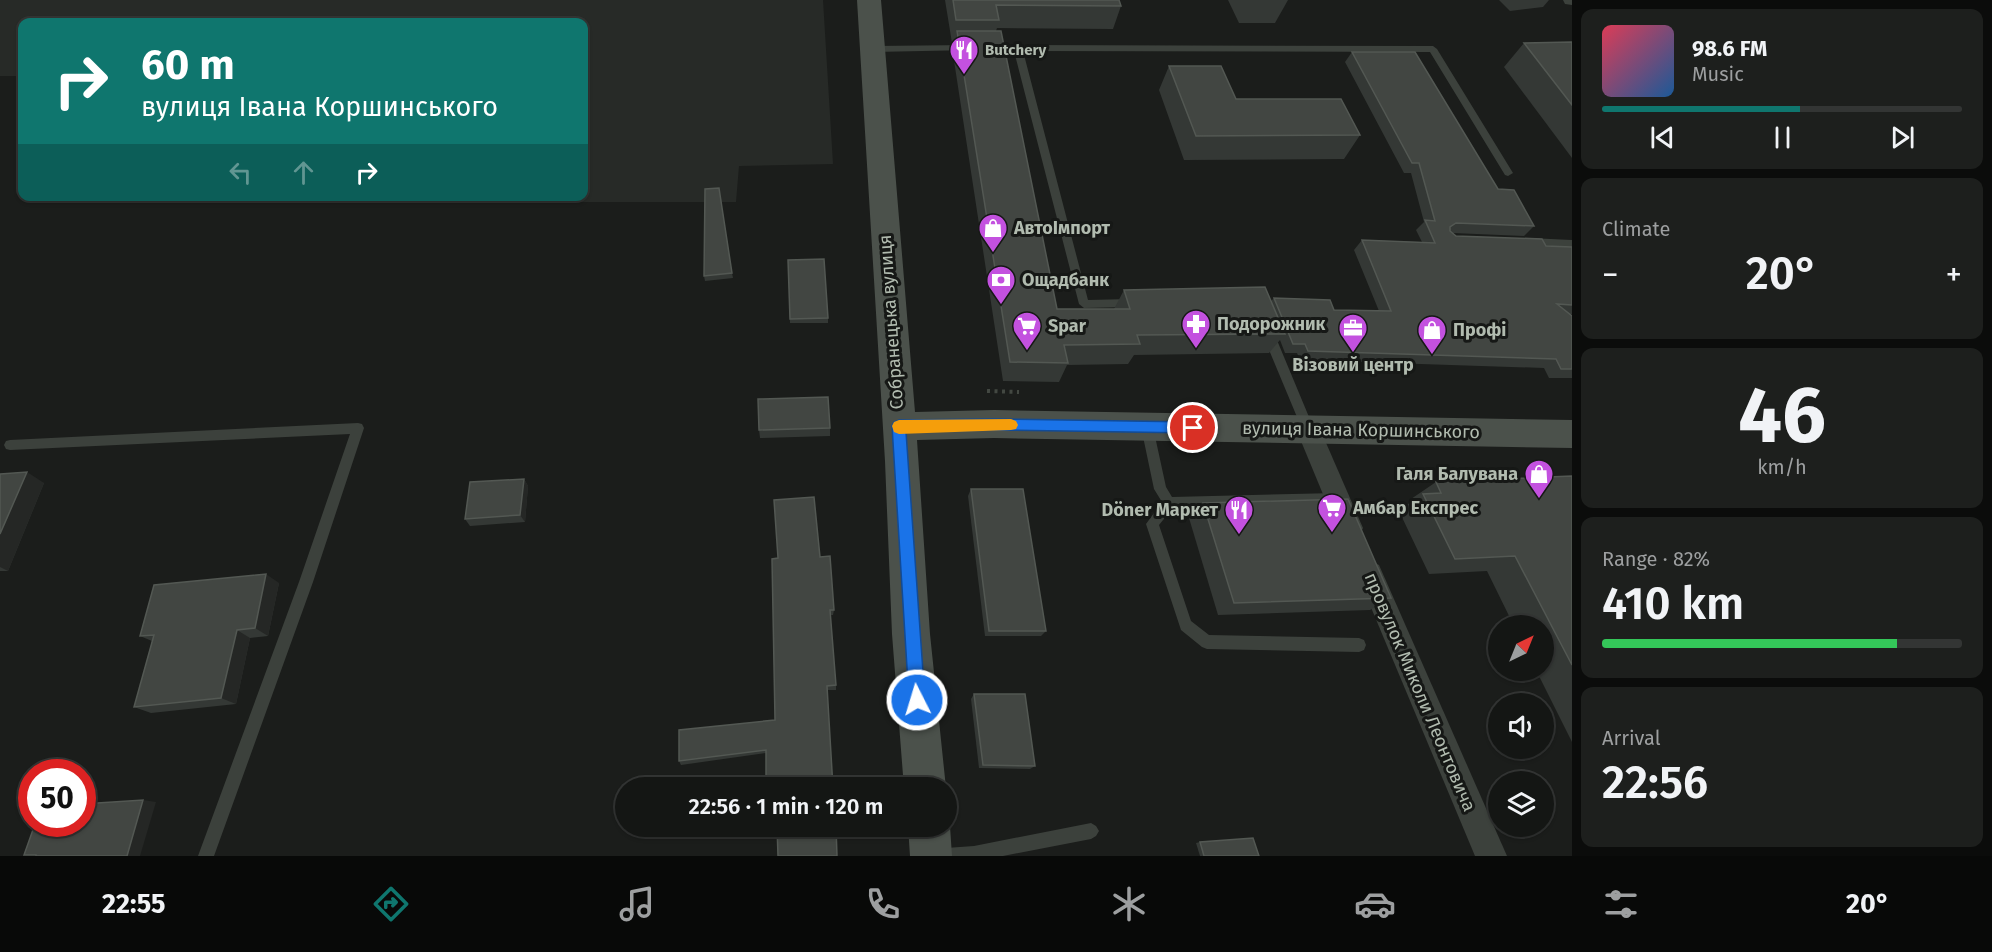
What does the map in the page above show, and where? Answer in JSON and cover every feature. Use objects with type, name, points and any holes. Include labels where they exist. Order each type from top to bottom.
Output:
[{"type":"main road","name":"Собранецька вулиця","points":[[869,0],[911,634],[924,777]]},
{"type":"main road","name":"вулиця Івана Коршинського","points":[[899,426],[994,424],[1572,434]]},
{"type":"main road","points":[[929,837],[931,856]]},
{"type":"street","name":"провулок Миколи Леонтовича","points":[[1308,429],[1491,856]]},
{"type":"lane","points":[[1018,48],[1084,304],[1142,303]]},
{"type":"lane","points":[[874,49],[1433,49],[1508,173]]},
{"type":"lane","points":[[1515,242],[1572,243]]},
{"type":"lane","points":[[1264,323],[1308,429]]},
{"type":"lane","points":[[1148,427],[1160,489],[1169,503]]},
{"type":"lane","points":[[10,444],[357,428],[306,582],[206,856]]},
{"type":"lane","points":[[1337,499],[1169,503],[1152,524],[1186,625],[1207,642],[1359,645]]},
{"type":"lane","points":[[946,856],[974,854],[1091,831]]},
{"type":"shaded area","points":[[0,0],[823,0],[833,164],[739,166],[736,202],[413,202],[588,201],[588,18],[18,18],[18,76],[0,76]]},
{"type":"building","points":[[953,0],[1119,0],[1121,6],[996,5],[999,20],[956,20]]},
{"type":"building","points":[[957,31],[1001,31],[1057,309],[1130,309],[1124,290],[1265,287],[1285,334],[1137,335],[1140,344],[1064,345],[1068,363],[1010,362]]},
{"type":"building","points":[[1572,42],[1572,105],[1524,43]]},
{"type":"building","points":[[1352,52],[1415,52],[1498,189],[1514,190],[1534,226],[1456,223],[1450,227],[1450,231],[1456,236],[1542,239],[1546,246],[1572,247],[1572,305],[1557,304],[1572,316],[1572,369],[1561,369],[1556,359],[1308,351],[1305,344],[1293,344],[1274,298],[1330,300],[1334,310],[1391,311],[1362,240],[1435,243],[1425,220],[1435,221],[1419,163],[1412,163]]},
{"type":"building","points":[[1169,66],[1221,66],[1236,99],[1341,99],[1360,135],[1196,136]]},
{"type":"building","points":[[719,188],[732,273],[704,276],[705,189]]},
{"type":"building","points":[[824,259],[828,318],[790,319],[788,260]]},
{"type":"building","points":[[828,397],[830,428],[759,430],[758,399]]},
{"type":"building","points":[[27,472],[0,534],[0,474]]},
{"type":"building","points":[[1572,476],[1572,665],[1554,631],[1554,615],[1546,615],[1515,556],[1455,559],[1423,494],[1441,493],[1436,482]]},
{"type":"building","points":[[524,479],[520,515],[465,519],[470,482]]},
{"type":"building","points":[[971,489],[1023,489],[1046,631],[989,631]]},
{"type":"building","points":[[814,497],[820,557],[830,556],[834,610],[830,610],[836,685],[827,686],[832,777],[766,777],[766,750],[679,761],[679,730],[775,720],[772,559],[778,558],[774,500]]},
{"type":"building","points":[[1348,499],[1391,598],[1234,603],[1203,503]]},
{"type":"building","points":[[266,574],[255,628],[237,630],[221,698],[134,707],[154,635],[140,636],[154,585]]},
{"type":"building","points":[[974,694],[1025,694],[1035,766],[983,765]]},
{"type":"building","points":[[143,800],[127,856],[24,855],[30,837],[96,837],[96,803]]},
{"type":"building","points":[[777,837],[836,837],[837,856],[778,856]]},
{"type":"building","points":[[1253,838],[1259,856],[1204,856],[1200,842]]},
{"type":"slow traffic","points":[[899,428],[899,426],[1011,425]]},
{"type":"place","name":"Butchery","points":[[964,76]]},
{"type":"place","name":"АвтоІмпорт","points":[[993,254]]},
{"type":"place","name":"Ощадбанк","points":[[1001,306]]},
{"type":"place","name":"Подорожник","points":[[1196,350]]},
{"type":"place","name":"Spar","points":[[1027,352]]},
{"type":"place","name":"Візовий центр","points":[[1353,354]]},
{"type":"place","name":"Профі","points":[[1432,356]]},
{"type":"place","name":"Галя Балувана","points":[[1539,500]]},
{"type":"place","name":"Амбар Експрес","points":[[1332,534]]},
{"type":"place","name":"Döner Маркет","points":[[1239,536]]},
{"type":"route","points":[[917,700],[899,426],[994,424],[1193,428]]}]
